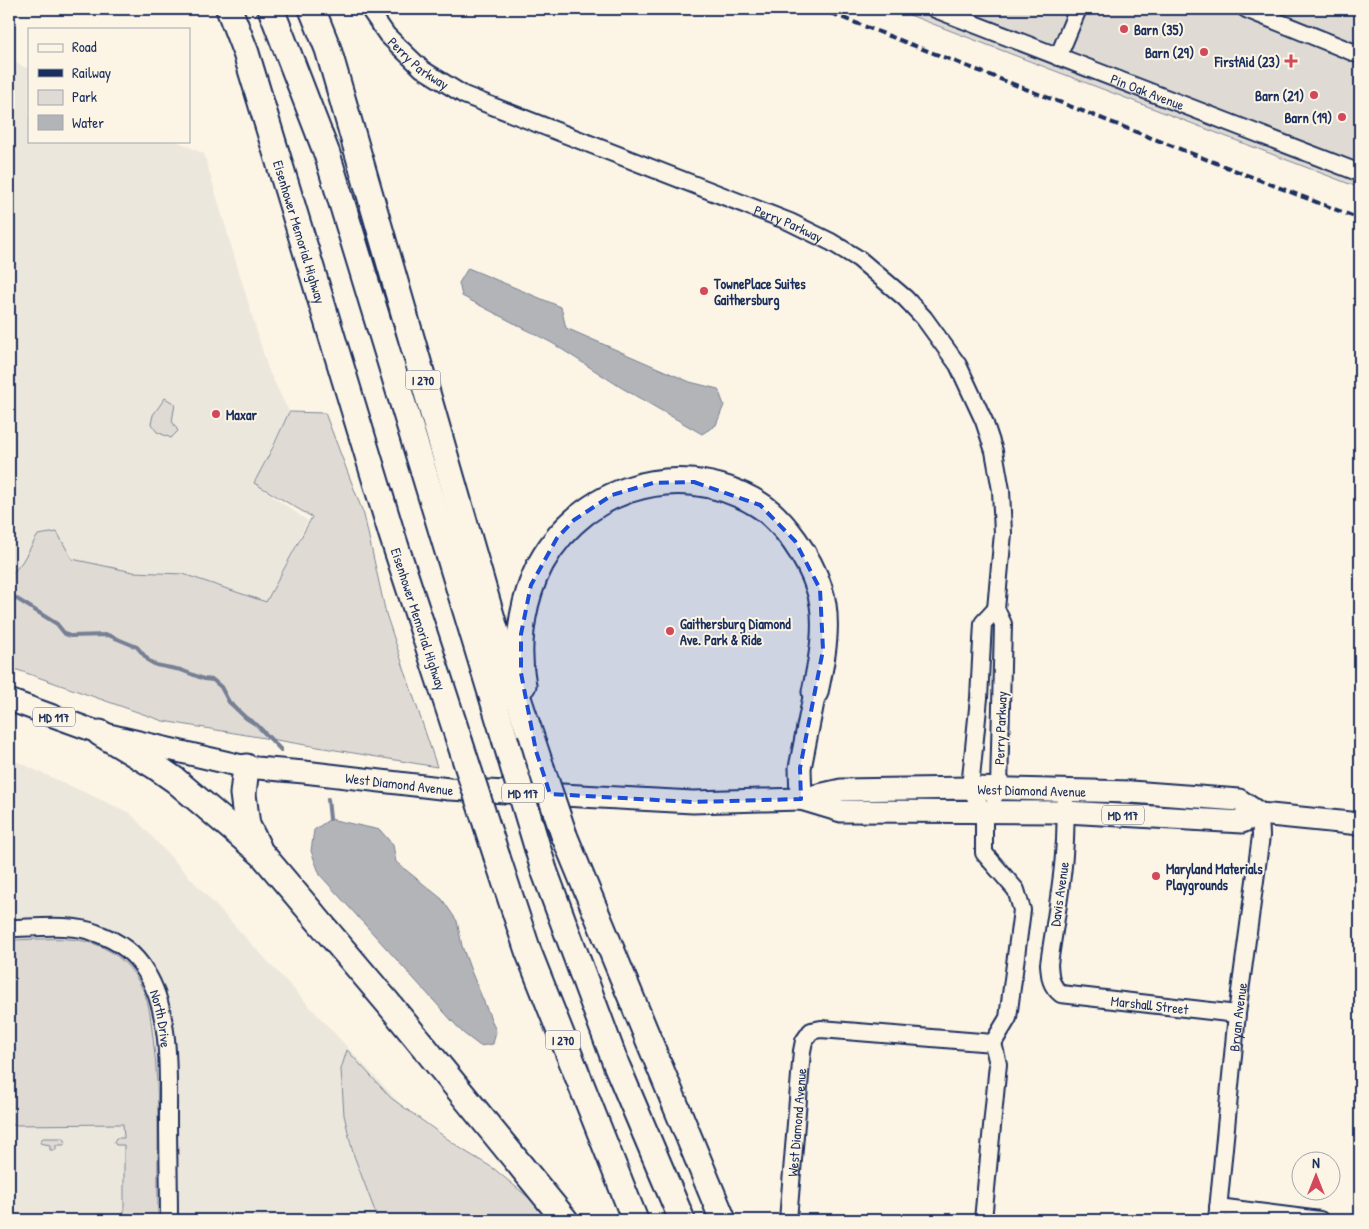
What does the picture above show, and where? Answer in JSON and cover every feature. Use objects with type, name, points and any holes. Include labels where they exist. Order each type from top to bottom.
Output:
[{"type":"highway","name":"Eisenhower Memorial Highway","points":[[229,9],[246,54],[392,535],[528,951],[635,1220]]},
{"type":"highway","name":"I 270","points":[[272,9],[328,154],[544,870],[616,1064],[682,1220]]},
{"type":"highway","name":"I 270","points":[[312,9],[328,49],[495,629],[564,835],[723,1220]]},
{"type":"highway","points":[[539,759],[521,673],[521,634],[524,607],[537,571],[556,538],[574,520],[612,495],[653,483],[694,482],[744,496],[760,505],[795,541],[810,565],[820,589],[824,619],[823,650],[815,692]]},
{"type":"highway","points":[[100,733],[175,780],[262,854],[388,1003],[565,1220]]},
{"type":"highway","points":[[246,767],[243,794],[247,825],[262,854]]},
{"type":"highway","points":[[641,1022],[714,1220]]},
{"type":"main road","points":[[801,799],[800,768],[815,692]]},
{"type":"main road","name":"West Diamond Avenue","points":[[9,700],[100,733],[246,767],[450,789],[693,802],[801,799],[841,790],[970,788],[1131,792],[1239,800],[1260,814],[1360,824]]},
{"type":"main road","name":"West Diamond Avenue","points":[[801,799],[841,811],[1066,812],[1242,822],[1260,814]]},
{"type":"street","name":"Perry Parkway","points":[[369,9],[387,35],[422,69],[464,95],[790,222],[831,242],[859,259],[905,298],[924,318],[958,365],[984,421],[994,451],[1001,490],[1003,533],[996,609],[1003,624],[999,789]]},
{"type":"street","name":"Pin Oak Avenue","points":[[935,9],[1360,173]]},
{"type":"street","points":[[1058,57],[1078,9]]},
{"type":"street","points":[[1246,9],[1360,55]]},
{"type":"street","name":"Perry Parkway","points":[[970,788],[979,698],[982,623],[996,609]]},
{"type":"street","points":[[970,788],[984,812],[999,789]]},
{"type":"street","name":"Davis Avenue","points":[[1061,994],[1050,981],[1049,964],[1064,860],[1066,812],[1064,790]]},
{"type":"street","name":"West Diamond Avenue","points":[[788,1220],[802,1051],[804,1041],[811,1031],[827,1029],[993,1043],[1008,1018],[1022,910],[1016,890],[984,853],[984,812]]},
{"type":"street","name":"Bryan Avenue","points":[[1217,1214],[1237,1014],[1261,836],[1260,814]]},
{"type":"street","name":"North Drive","points":[[9,928],[71,928],[94,932],[119,944],[135,957],[146,972],[157,994],[168,1068],[169,1220]]},
{"type":"street","name":"Marshall Street","points":[[1061,994],[1237,1014]]},
{"type":"street","points":[[983,1220],[998,1064],[993,1043]]},
{"type":"street","points":[[1217,1214],[1320,1220]]},
{"type":"highlighted area","points":[[694,482],[760,505],[795,541],[820,589],[823,650],[800,768],[801,799],[693,802],[550,794],[536,751],[521,673],[521,634],[531,585],[557,538],[574,520],[612,495],[653,483]]},
{"type":"shaded area","points":[[9,60],[28,69],[28,142],[179,142],[204,154],[268,369],[289,412],[254,483],[308,521],[266,602],[232,593],[183,574],[133,572],[72,559],[9,585]]},
{"type":"shaded area","points":[[9,758],[130,813],[508,1220],[9,1220]]},
{"type":"green space","points":[[894,9],[1360,9],[1360,188]]},
{"type":"green space","points":[[165,398],[175,404],[172,421],[178,431],[171,438],[157,432],[151,424],[153,415]]},
{"type":"green space","points":[[289,412],[325,413],[364,515],[386,614],[437,767],[163,721],[9,667],[9,578],[22,562],[38,535],[57,532],[72,559],[133,572],[183,574],[266,602],[312,517],[254,483]]},
{"type":"green space","points":[[64,939],[95,944],[103,947],[124,962],[139,982],[149,1008],[155,1061],[158,1107],[158,1220],[124,1220],[124,1145],[116,1145],[114,1142],[116,1138],[124,1138],[123,1124],[9,1125],[9,940]]},
{"type":"green space","points":[[347,1050],[391,1098],[463,1150],[493,1168],[540,1207],[552,1220],[376,1220],[376,1214],[353,1153],[344,1115],[341,1069]]},
{"type":"green space","points":[[43,1138],[64,1138],[66,1143],[56,1145],[56,1150],[50,1150],[50,1145],[40,1143]]},
{"type":"water","points":[[468,268],[561,307],[566,328],[690,382],[718,389],[724,405],[716,425],[702,434],[622,388],[552,343],[462,296],[459,283]]},
{"type":"water","points":[[330,819],[380,830],[393,845],[396,862],[442,899],[457,921],[462,946],[496,1031],[493,1044],[480,1046],[463,1033],[320,875],[311,851],[314,830]]},
{"type":"waterway","points":[[9,594],[57,624],[65,634],[70,636],[108,635],[137,647],[149,661],[156,665],[181,670],[204,679],[213,680],[221,687],[229,702],[246,718],[257,725],[281,750]]},
{"type":"waterway","points":[[328,799],[330,819]]},
{"type":"railway","points":[[820,9],[1360,219]]},
{"type":"place","name":"Barn (35)","points":[[1124,29]]},
{"type":"place","name":"Barn (29)","points":[[1204,52]]},
{"type":"place","name":"FirstAid (23)","points":[[1291,61]]},
{"type":"place","name":"Barn (21)","points":[[1314,95]]},
{"type":"place","name":"Barn (19)","points":[[1342,117]]},
{"type":"place","name":"TownePlace Suites Gaithersburg","points":[[704,291]]},
{"type":"place","name":"Maxar","points":[[216,414]]},
{"type":"place","name":"Gaithersburg Diamond Ave. Park & Ride","points":[[670,631]]},
{"type":"place","name":"Maryland Materials Playgrounds","points":[[1156,876]]}]
